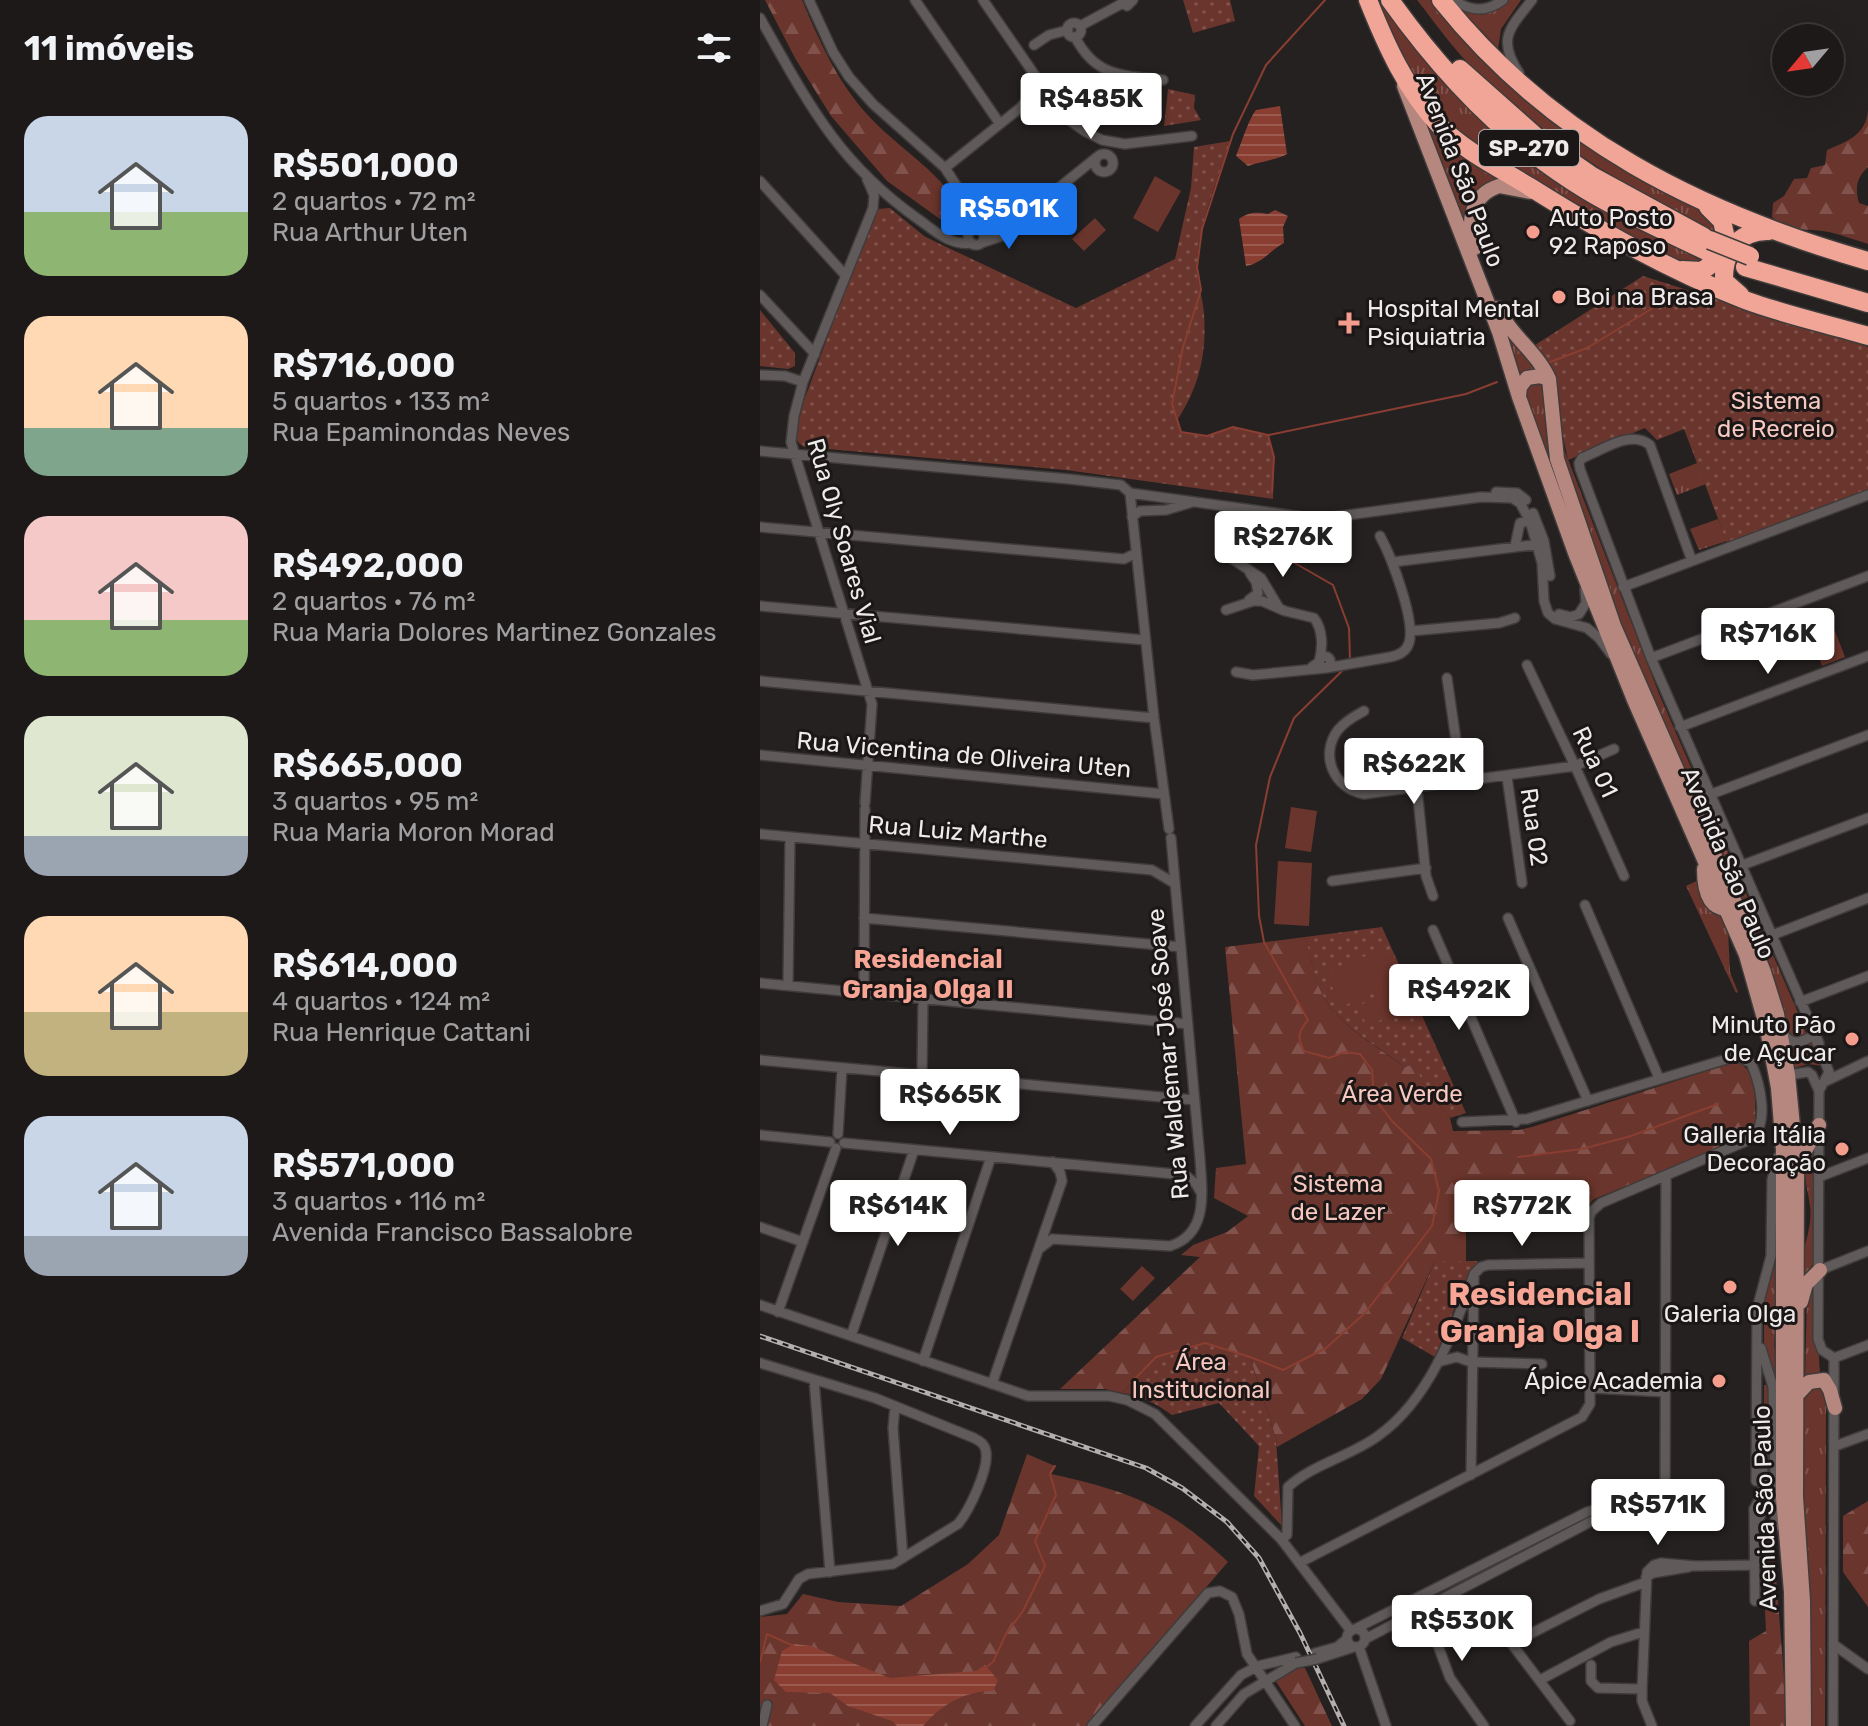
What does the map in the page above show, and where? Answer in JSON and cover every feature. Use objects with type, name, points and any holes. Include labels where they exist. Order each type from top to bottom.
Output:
[{"type":"highway","name":"SP-270","points":[[1368,0],[1395,63],[1441,127],[1476,153],[1615,239],[1672,269],[1748,301],[1868,336]]},
{"type":"highway","name":"SP-270","points":[[1390,0],[1442,68],[1480,106],[1533,152],[1584,189],[1708,246],[1868,303]]},
{"type":"highway","name":"SP-270","points":[[1404,0],[1449,59],[1540,140],[1592,176],[1708,246]]},
{"type":"highway","name":"SP-270","points":[[1441,0],[1495,61],[1576,130],[1617,158],[1699,200],[1775,231],[1868,261]]},
{"type":"highway","points":[[1672,269],[1702,271],[1713,262],[1725,234],[1722,221],[1699,200]]},
{"type":"highway","points":[[1748,301],[1727,285],[1725,266],[1742,236],[1750,232],[1775,231]]},
{"type":"highway","name":"SP-270","points":[[1748,262],[1868,295]]},
{"type":"main road","name":"Avenida São Paulo","points":[[1395,63],[1499,332],[1575,553],[1623,674],[1727,909],[1760,999],[1778,1088],[1781,1122],[1785,1271],[1783,1497],[1791,1592],[1793,1726]]},
{"type":"main road","name":"Avenida São Paulo","points":[[1551,200],[1516,188],[1499,186],[1479,199],[1470,222],[1472,238],[1500,313],[1549,379],[1557,459],[1614,626],[1764,972],[1777,1014],[1788,1075],[1797,1167],[1796,1497],[1803,1601],[1804,1726]]},
{"type":"main road","points":[[1519,397],[1520,387],[1527,378],[1540,376],[1549,379]]},
{"type":"main road","points":[[1778,1088],[1788,1075]]},
{"type":"main road","points":[[1797,1167],[1819,1125]]},
{"type":"main road","points":[[1796,1338],[1802,1292],[1811,1276],[1820,1270]]},
{"type":"main road","points":[[1795,1397],[1809,1382],[1824,1380],[1835,1408]]},
{"type":"main road","points":[[1776,1526],[1792,1689]]},
{"type":"street","points":[[809,0],[833,52],[849,77],[873,104],[945,168],[980,222],[976,235]]},
{"type":"street","points":[[915,0],[1000,124]]},
{"type":"street","points":[[983,0],[1054,103],[1069,120],[1086,132],[1102,140],[1125,144],[1192,136]]},
{"type":"street","points":[[1453,0],[1467,8],[1484,10],[1503,0]]},
{"type":"street","points":[[1532,0],[1512,29],[1507,47],[1509,57],[1532,93]]},
{"type":"street","points":[[1034,45],[1049,35],[1081,32],[1080,26],[1126,1]]},
{"type":"street","points":[[760,18],[818,120],[867,179],[895,203],[955,242],[976,235],[1005,235],[1014,224],[1094,163]]},
{"type":"street","points":[[1071,33],[1085,55],[1101,67],[1120,74],[1163,80]]},
{"type":"street","points":[[945,168],[1029,97]]},
{"type":"street","points":[[867,179],[874,195],[873,208]]},
{"type":"street","points":[[760,181],[845,275]]},
{"type":"street","points":[[873,208],[881,202],[895,203]]},
{"type":"street","name":"Rua Oly Soares Vial","points":[[864,993],[865,806],[872,704],[793,452],[791,429],[803,382],[873,208]]},
{"type":"street","points":[[760,295],[815,354]]},
{"type":"street","points":[[760,375],[785,376],[803,382]]},
{"type":"street","points":[[1692,561],[1650,445],[1642,438],[1632,438],[1582,458],[1580,469],[1623,587],[1709,795],[1800,1002],[1825,1076],[1819,1125],[1818,1339],[1822,1350],[1834,1358]]},
{"type":"street","points":[[760,451],[1121,485],[1130,493],[1318,519],[1481,497],[1517,500],[1544,541],[1550,574],[1549,602],[1565,617],[1579,614],[1586,603],[1575,553]]},
{"type":"street","name":"Rua Waldemar José Soave","points":[[1039,1249],[1052,1239],[1161,1247],[1177,1244],[1197,1225],[1202,1194],[1170,833],[1154,718],[1130,493]]},
{"type":"street","points":[[1623,587],[1868,495]]},
{"type":"street","points":[[1132,517],[1140,511],[1166,510],[1198,501]]},
{"type":"street","points":[[1533,520],[1544,573],[1544,601],[1548,613],[1555,619],[1592,632],[1623,674]]},
{"type":"street","points":[[1515,546],[1519,525],[1533,520]]},
{"type":"street","points":[[760,527],[1124,559],[1136,553]]},
{"type":"street","points":[[1236,672],[1253,675],[1308,668],[1324,662],[1348,663],[1400,655],[1409,643],[1411,631],[1393,562],[1380,536]]},
{"type":"street","points":[[1393,562],[1537,543],[1542,546],[1550,574]]},
{"type":"street","points":[[1231,558],[1257,574],[1282,610]]},
{"type":"street","points":[[1242,565],[1254,579],[1262,598],[1282,610],[1314,618],[1319,625],[1324,662]]},
{"type":"street","points":[[1651,658],[1868,576]]},
{"type":"street","points":[[1262,598],[1262,587],[1271,590]]},
{"type":"street","points":[[1226,610],[1262,598]]},
{"type":"street","points":[[760,606],[1145,640]]},
{"type":"street","points":[[1411,631],[1499,623],[1515,618]]},
{"type":"street","points":[[1680,727],[1868,656]]},
{"type":"street","name":"Rua 01","points":[[1527,665],[1624,876]]},
{"type":"street","points":[[1447,678],[1462,782]]},
{"type":"street","points":[[760,681],[1154,718]]},
{"type":"street","points":[[1364,711],[1346,721],[1333,737],[1330,758],[1336,777],[1352,791],[1364,794],[1575,766],[1614,749]]},
{"type":"street","points":[[1709,795],[1868,735]]},
{"type":"street","name":"Rua Vicentina de Oliveira Uten","points":[[760,755],[1164,794]]},
{"type":"street","name":"Rua 02","points":[[1507,777],[1522,883]]},
{"type":"street","points":[[1417,789],[1426,868],[1433,896]]},
{"type":"street","points":[[1740,866],[1868,818]]},
{"type":"street","name":"Rua Luiz Marthe","points":[[760,834],[1152,870]]},
{"type":"street","points":[[788,985],[790,837]]},
{"type":"street","points":[[1152,870],[1173,865]]},
{"type":"street","points":[[1332,881],[1426,868]]},
{"type":"street","points":[[1152,870],[1174,883]]},
{"type":"street","points":[[1770,936],[1868,898]]},
{"type":"street","points":[[1585,905],[1659,1078]]},
{"type":"street","points":[[864,918],[1181,947]]},
{"type":"street","points":[[1508,918],[1588,1101]]},
{"type":"street","points":[[1433,930],[1516,1122]]},
{"type":"street","points":[[1800,1002],[1868,976]]},
{"type":"street","points":[[760,983],[1188,1024]]},
{"type":"street","points":[[922,1075],[923,1000]]},
{"type":"street","points":[[1777,1014],[1789,1040],[1800,1043],[1813,1037]]},
{"type":"street","points":[[1299,1563],[1582,1417],[1590,1404],[1591,1388],[1589,1218],[1595,1206],[1751,1139],[1760,1129],[1763,1119],[1756,1073],[1751,1063],[1743,1058],[1730,1057],[1516,1122],[1462,1122]]},
{"type":"street","points":[[760,1060],[1194,1100]]},
{"type":"street","points":[[1808,1072],[1825,1076],[1868,1061]]},
{"type":"street","points":[[1788,1075],[1808,1072],[1817,1067],[1825,1076]]},
{"type":"street","points":[[778,1312],[837,1142],[842,1068]]},
{"type":"street","points":[[1825,1076],[1834,1068],[1848,1069]]},
{"type":"street","points":[[1756,1481],[1757,1309],[1771,1256],[1772,1180],[1779,1155],[1781,1122]]},
{"type":"street","points":[[760,1135],[1185,1175],[1202,1194]]},
{"type":"street","points":[[851,1336],[914,1150]]},
{"type":"street","points":[[923,1361],[991,1157]]},
{"type":"street","points":[[1819,1177],[1868,1158]]},
{"type":"street","points":[[1185,1175],[1200,1159]]},
{"type":"street","points":[[1053,1162],[1062,1181]]},
{"type":"street","points":[[992,1384],[1062,1181],[1068,1172],[1081,1165]]},
{"type":"street","points":[[1663,1500],[1666,1175]]},
{"type":"street","points":[[1050,1218],[1057,1234],[1067,1239]]},
{"type":"street","points":[[760,1227],[803,1242]]},
{"type":"street","points":[[1820,1270],[1868,1251]]},
{"type":"street","points":[[1281,1539],[1287,1535],[1288,1487],[1378,1436],[1416,1398],[1438,1362],[1474,1274],[1481,1267],[1589,1263]]},
{"type":"street","points":[[1474,1274],[1470,1449],[1476,1473]]},
{"type":"street","points":[[760,1305],[1028,1396],[1109,1396],[1127,1400],[1155,1414],[1281,1539],[1355,1638],[1386,1726]]},
{"type":"street","points":[[1757,1309],[1761,1350],[1773,1387],[1776,1526]]},
{"type":"street","points":[[1834,1358],[1868,1345]]},
{"type":"street","points":[[1438,1362],[1457,1357],[1471,1362],[1542,1364]]},
{"type":"street","points":[[1833,1726],[1834,1358]]},
{"type":"street","points":[[760,1363],[895,1406],[974,1438],[986,1448],[984,1470],[966,1515],[958,1524],[884,1567],[808,1574],[799,1579],[783,1604],[760,1611]]},
{"type":"street","points":[[1755,1601],[1755,1528],[1764,1507],[1762,1384],[1757,1365]]},
{"type":"street","points":[[814,1380],[830,1572]]},
{"type":"street","points":[[1591,1388],[1664,1392]]},
{"type":"street","points":[[895,1406],[893,1428],[903,1558]]},
{"type":"street","points":[[1835,1446],[1868,1434]]},
{"type":"street","points":[[1764,1495],[1771,1487],[1774,1470]]},
{"type":"street","points":[[1663,1500],[1671,1506],[1665,1513]]},
{"type":"street","points":[[1355,1638],[1419,1597],[1587,1512],[1620,1502],[1716,1500]]},
{"type":"street","points":[[1195,1726],[1241,1675],[1255,1668],[1316,1656],[1424,1609],[1592,1521],[1621,1514],[1714,1513]]},
{"type":"street","points":[[1758,1516],[1767,1517],[1776,1526]]},
{"type":"street","points":[[1652,1726],[1642,1701],[1643,1632],[1649,1569],[1661,1563],[1755,1565]]},
{"type":"street","points":[[1570,1721],[1509,1639],[1646,1580]]},
{"type":"street","points":[[1092,1726],[1208,1593],[1220,1591],[1232,1597],[1243,1640],[1255,1668],[1295,1726]]},
{"type":"street","points":[[1419,1597],[1450,1678],[1484,1726]]},
{"type":"street","points":[[1540,1680],[1611,1642],[1643,1632]]},
{"type":"street","points":[[1833,1644],[1868,1669]]},
{"type":"street","points":[[1216,1726],[1244,1694],[1296,1660]]},
{"type":"street","points":[[1591,1665],[1591,1681],[1598,1688],[1642,1689]]},
{"type":"street","points":[[762,1726],[767,1705]]},
{"type":"green space","points":[[765,0],[802,0],[845,86],[865,112],[946,188],[966,219],[954,229],[887,181],[831,116],[795,58]]},
{"type":"green space","points":[[1183,0],[1230,0],[1235,21],[1193,33]]},
{"type":"green space","points":[[1374,0],[1381,0],[1410,37],[1607,211],[1706,263],[1681,265],[1550,194],[1450,128],[1409,73]]},
{"type":"green space","points":[[1417,0],[1436,0],[1488,59],[1713,214],[1720,234],[1622,182],[1532,120],[1468,63]]},
{"type":"green space","points":[[1509,0],[1521,0],[1501,29],[1498,49],[1481,30],[1463,22],[1462,10],[1487,12]]},
{"type":"green space","points":[[1168,89],[1195,95],[1194,108],[1201,120],[1164,126]]},
{"type":"green space","points":[[1868,110],[1868,167],[1861,175],[1857,188],[1859,203],[1868,206],[1868,244],[1829,232],[1792,228],[1772,217],[1773,203],[1784,196],[1794,179],[1807,178],[1811,168],[1825,165],[1827,150],[1860,131]]},
{"type":"green space","points":[[1424,113],[1502,179],[1477,192],[1466,213],[1467,237]]},
{"type":"green space","points":[[1230,141],[1198,250],[1197,272],[1204,314],[1203,356],[1196,382],[1178,419],[1182,432],[1207,436],[1233,427],[1268,435],[1274,457],[1273,499],[1066,470],[805,447],[798,441],[799,414],[874,212],[878,209],[890,208],[924,236],[1076,308],[1175,259],[1191,188],[1194,147]]},
{"type":"green space","points":[[1155,176],[1181,191],[1158,232],[1133,218]]},
{"type":"green space","points":[[1095,218],[1106,230],[1084,251],[1072,239]]},
{"type":"green space","points":[[1479,274],[1491,298],[1539,370],[1528,370],[1516,381]]},
{"type":"green space","name":"Sistema de Recreio","points":[[1643,276],[1868,347],[1868,492],[1728,545],[1684,429],[1657,440],[1645,428],[1568,460],[1549,371],[1535,345]]},
{"type":"green space","points":[[760,310],[795,353],[795,366],[788,369],[760,366]]},
{"type":"green space","points":[[1542,383],[1548,439],[1768,1014],[1571,528],[1524,390],[1525,385]]},
{"type":"green space","points":[[1560,419],[1564,449],[1659,694],[1796,1008],[1807,1036],[1803,1039],[1790,1036],[1787,1031],[1626,645],[1561,456]]},
{"type":"green space","points":[[1697,463],[1706,484],[1677,495],[1669,474]]},
{"type":"green space","points":[[1718,519],[1727,541],[1699,550],[1690,529]]},
{"type":"green space","points":[[1835,631],[1845,657],[1822,666],[1812,639]]},
{"type":"green space","points":[[1291,807],[1317,811],[1311,852],[1285,848]]},
{"type":"green space","points":[[1278,861],[1312,863],[1309,926],[1274,924]]},
{"type":"green space","points":[[1707,876],[1728,930],[1730,972],[1736,993],[1686,886]]},
{"type":"green space","points":[[1382,927],[1466,1113],[1450,1118],[1428,1092],[1414,1064],[1405,1067],[1353,1029],[1334,1012],[1319,987],[1305,937]]},
{"type":"green space","points":[[1305,937],[1316,979],[1334,1012],[1405,1067],[1414,1063],[1428,1092],[1450,1118],[1453,1131],[1532,1127],[1729,1064],[1741,1063],[1754,1077],[1756,1129],[1749,1137],[1594,1199],[1587,1207],[1584,1218],[1466,1220],[1466,1261],[1435,1261],[1381,1379],[1362,1399],[1277,1447],[1250,1357],[1205,1344],[1156,1357],[1122,1393],[1105,1389],[1060,1389],[1200,1257],[1181,1255],[1193,1245],[1227,1232],[1248,1216],[1214,1198],[1216,1168],[1246,1164],[1225,947]]},
{"type":"green space","points":[[1384,948],[1398,982],[1341,1007],[1326,973]]},
{"type":"green space","points":[[1397,989],[1406,1009],[1367,1026],[1358,1006]]},
{"type":"green space","points":[[1811,1041],[1823,1066],[1808,1064],[1794,1068],[1790,1046],[1799,1047]]},
{"type":"green space","points":[[1812,1151],[1817,1153],[1813,1264],[1806,1273],[1800,1267],[1810,1221],[1805,1172]]},
{"type":"green space","points":[[1777,1241],[1778,1301],[1774,1345],[1780,1379],[1775,1387],[1764,1352],[1764,1304]]},
{"type":"green space","points":[[1435,1261],[1477,1261],[1479,1264],[1467,1277],[1435,1357],[1402,1338]]},
{"type":"green space","points":[[1142,1266],[1155,1278],[1133,1301],[1120,1289]]},
{"type":"green space","points":[[1815,1281],[1820,1377],[1805,1379],[1807,1294]]},
{"type":"green space","name":"Área Institucional","points":[[1205,1343],[1250,1357],[1276,1439],[1282,1526],[1254,1496],[1259,1446],[1219,1403],[1172,1415],[1148,1401],[1122,1393],[1156,1357]]},
{"type":"green space","points":[[1764,1385],[1769,1391],[1771,1485],[1767,1487],[1764,1485]]},
{"type":"green space","points":[[1814,1387],[1826,1396],[1825,1726],[1811,1726],[1803,1520],[1803,1399]]},
{"type":"green space","points":[[1027,1454],[1055,1466],[1051,1474],[1103,1487],[1147,1503],[1186,1527],[1228,1562],[1086,1726],[760,1726],[760,1617],[787,1614],[803,1594],[838,1602],[901,1606],[968,1564],[999,1535]]},
{"type":"green space","points":[[1868,1501],[1868,1607],[1843,1572],[1843,1516]]},
{"type":"green space","points":[[1766,1523],[1772,1527],[1788,1726],[1750,1726],[1749,1641],[1766,1631],[1761,1525]]},
{"type":"green space","points":[[1295,1667],[1305,1668],[1332,1726],[1305,1726],[1275,1680]]},
{"type":"shaded area","points":[[1280,106],[1287,154],[1248,166],[1236,156],[1253,114],[1256,110]]},
{"type":"shaded area","points":[[1275,210],[1288,216],[1283,227],[1284,243],[1246,266],[1239,219],[1249,214],[1268,214]]},
{"type":"shaded area","points":[[794,1644],[811,1646],[890,1678],[976,1671],[985,1665],[998,1680],[993,1691],[973,1693],[955,1700],[923,1726],[897,1726],[892,1721],[848,1706],[830,1693],[786,1692],[774,1680],[782,1651]]},
{"type":"waterway","points":[[1272,492],[1274,457],[1268,435],[1233,427],[1207,436],[1181,432],[1172,404],[1183,347],[1201,290],[1197,267],[1202,229],[1233,134],[1266,65],[1325,0]]},
{"type":"waterway","points":[[1550,362],[1587,348],[1666,300]]},
{"type":"waterway","points":[[1269,435],[1466,394],[1497,382]]},
{"type":"waterway","points":[[1280,550],[1286,558],[1333,585],[1349,628],[1350,660]]},
{"type":"waterway","points":[[1131,1383],[1156,1357],[1205,1343],[1283,1370],[1326,1348],[1365,1313],[1432,1226],[1439,1191],[1431,1159],[1393,1122],[1374,1098],[1372,1070],[1360,1054],[1345,1052],[1329,1058],[1304,1051],[1300,1035],[1308,1020],[1264,942],[1259,916],[1256,845],[1270,777],[1294,718],[1345,668]]},
{"type":"waterway","points":[[1518,1157],[1582,1149],[1631,1136],[1718,1104]]},
{"type":"waterway","points":[[986,1667],[993,1662],[1006,1634],[1023,1611],[1045,1566],[1035,1541],[1056,1495],[1050,1474],[1055,1466]]},
{"type":"waterway","points":[[760,1662],[767,1634],[794,1646]]},
{"type":"railway","points":[[760,1336],[1146,1468],[1182,1488],[1227,1522],[1259,1558],[1300,1633],[1344,1726]]},
{"type":"place","name":"Auto Posto 92 Raposo","points":[[1533,232]]},
{"type":"place","name":"Boi na Brasa","points":[[1559,297]]},
{"type":"place","name":"Hospital Mental Psiquiatria","points":[[1349,323]]},
{"type":"place","name":"Minuto Pão de Açucar","points":[[1852,1039]]},
{"type":"place","name":"Galleria Itália Decoração","points":[[1842,1149]]},
{"type":"place","name":"Galeria Olga","points":[[1730,1287]]},
{"type":"place","name":"Ápice Academia","points":[[1719,1381]]},
{"type":"district","name":"Residencial Granja Olga II","points":[[928,974]]},
{"type":"district","name":"Residencial Granja Olga I","points":[[1540,1312]]},
{"type":"park label","name":"Área Verde","points":[[1402,1094]]},
{"type":"park label","name":"Sistema de Lazer","points":[[1338,1198]]}]
